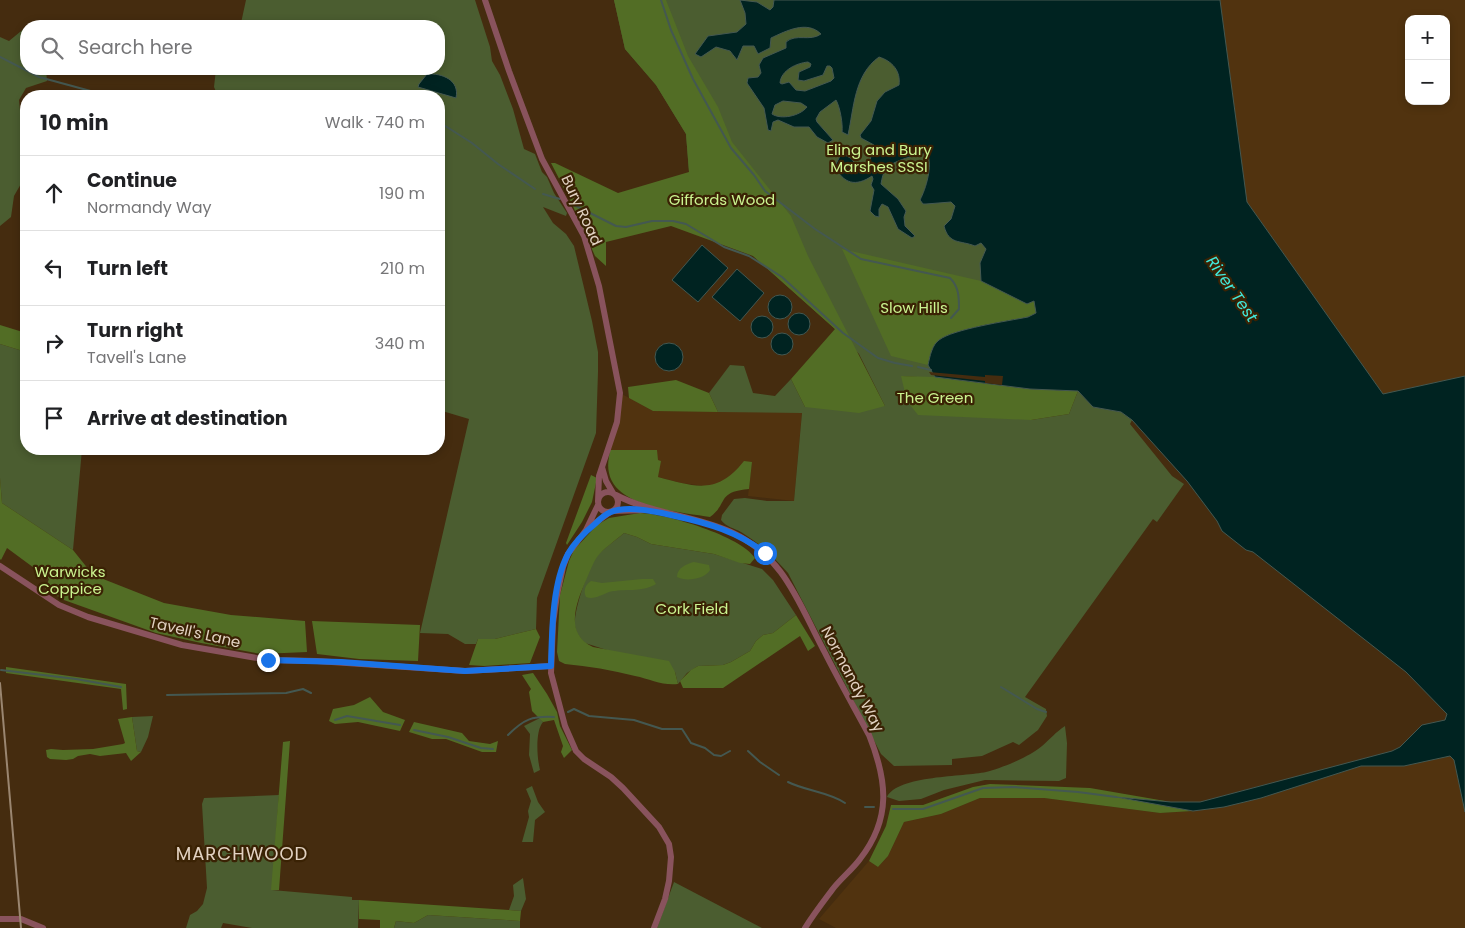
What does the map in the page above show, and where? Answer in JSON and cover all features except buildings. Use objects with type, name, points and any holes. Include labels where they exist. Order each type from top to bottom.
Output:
[{"type":"street","name":"Bury Road","points":[[485,0],[508,71],[542,159],[584,236],[599,286],[620,400],[615,432],[599,476],[598,503]]},
{"type":"street","points":[[586,530],[612,512],[618,504],[606,481],[602,467]]},
{"type":"street","points":[[614,494],[603,493],[586,530],[568,554],[560,579],[553,624],[552,680],[567,734],[576,751],[623,788],[659,827],[669,844],[671,858],[669,881],[654,928]]},
{"type":"street","name":"Normandy Way","points":[[614,494],[649,510],[721,528],[750,541],[765,553],[778,566],[789,582],[869,735],[878,756],[884,800],[881,819],[871,842],[861,858],[831,891],[805,928]]},
{"type":"street","points":[[598,503],[602,510],[612,512]]},
{"type":"street","name":"Normandy Way","points":[[612,512],[649,510]]},
{"type":"street","name":"Tavell's Lane","points":[[0,566],[59,605],[88,617],[192,647],[268,660],[465,671],[551,666]]},
{"type":"street","points":[[0,919],[21,920],[43,928]]},
{"type":"shaded area","points":[[1220,0],[1465,0],[1465,376],[1383,394],[1247,202]]},
{"type":"shaded area","points":[[620,393],[653,411],[802,412],[794,501],[748,496],[752,462],[737,470],[725,481],[716,485],[704,486],[658,477],[660,461],[610,450]]},
{"type":"shaded area","points":[[1450,756],[1454,760],[1465,812],[1465,928],[836,928],[819,919],[869,861],[878,867],[888,856],[904,822],[941,814],[980,798],[1044,798],[1160,813],[1193,811],[1224,807],[1261,798],[1361,766],[1404,766]]},
{"type":"green space","points":[[246,0],[475,0],[490,47],[492,61],[500,75],[513,109],[524,149],[535,154],[542,172],[547,177],[554,193],[567,213],[566,216],[543,207],[553,223],[566,234],[574,246],[598,352],[596,433],[537,598],[536,629],[495,639],[478,639],[476,644],[465,644],[448,634],[420,633],[469,419],[445,412],[445,90],[215,90],[214,87],[215,75],[445,75],[445,20],[242,20]]},
{"type":"green space","name":"Eling and Bury Marshes SSSI","points":[[614,0],[1013,0],[1070,299],[952,379],[901,376],[1031,420],[1069,414],[1078,391],[1093,407],[1121,412],[1132,420],[1130,424],[1172,476],[1184,484],[1157,522],[1153,519],[1025,697],[1046,709],[1047,716],[1038,730],[1019,745],[1013,742],[982,756],[952,759],[952,765],[894,766],[881,754],[788,573],[760,546],[721,520],[722,515],[734,499],[794,501],[802,413],[718,412],[709,393],[730,365],[744,366],[753,393],[775,396],[791,379],[805,407],[885,406],[859,354],[835,329],[702,210],[689,172],[686,134],[656,85],[625,49]]},
{"type":"green space","name":"Giffords Wood","points":[[614,0],[666,0],[688,56],[718,107],[732,142],[791,216],[808,256],[885,406],[859,413],[805,407],[791,379],[835,329],[753,256],[671,226],[606,242],[606,266],[595,256],[551,163],[555,163],[618,193],[689,172],[686,134],[656,85],[625,49]]},
{"type":"green space","points":[[20,32],[20,75],[46,75],[47,81],[25,90],[20,90],[20,186],[14,196],[11,217],[0,226],[0,37],[9,41]]},
{"type":"green space","name":"Slow Hills","points":[[842,249],[981,281],[1027,303],[1034,301],[1037,313],[931,351],[928,365],[891,356]]},
{"type":"green space","points":[[0,325],[20,331],[20,350],[0,344]]},
{"type":"green space","points":[[0,344],[20,350],[20,455],[81,455],[73,550],[2,503],[0,478]]},
{"type":"green space","name":"The Green","points":[[901,376],[935,377],[1030,389],[1078,391],[1069,414],[1031,420],[918,415],[907,401]]},
{"type":"green space","points":[[676,380],[709,393],[718,412],[653,411],[629,398],[628,387]]},
{"type":"green space","points":[[610,450],[657,450],[658,460],[661,461],[658,477],[684,484],[705,486],[725,479],[744,461],[752,462],[749,489],[739,490],[727,495],[716,512],[710,517],[651,506],[636,501],[614,485],[608,470]]},
{"type":"green space","points":[[591,475],[597,478],[592,502],[567,545],[566,543]]},
{"type":"green space","name":"Warwicks Coppice","points":[[0,478],[2,503],[73,550],[93,575],[164,603],[231,615],[305,621],[307,652],[261,654],[201,643],[156,633],[64,600],[45,589],[49,579],[7,548],[0,559]]},
{"type":"green space","points":[[640,513],[667,517],[720,534],[747,550],[755,558],[750,564],[740,563],[714,554],[651,544],[624,533],[597,557],[583,587],[577,606],[575,625],[578,634],[593,647],[669,661],[675,672],[678,684],[662,683],[618,672],[565,664],[559,661],[557,652],[560,595],[569,561],[574,550],[597,525],[609,518]]},
{"type":"green space","name":"Cork Field","points":[[624,533],[651,544],[714,554],[762,569],[773,580],[796,615],[773,633],[763,635],[756,641],[750,651],[723,665],[698,666],[687,673],[678,684],[675,672],[585,643],[576,631],[575,620],[586,580],[597,556]]},
{"type":"green space","points":[[694,562],[709,565],[710,570],[704,576],[695,579],[681,579],[677,577],[680,569]]},
{"type":"green space","points":[[653,579],[656,584],[645,588],[609,592],[595,598],[589,598],[585,595],[585,588],[591,581],[602,583]]},
{"type":"green space","points":[[796,615],[815,646],[808,651],[800,636],[723,688],[683,688],[680,681],[691,670],[698,666],[723,665],[731,662],[750,651],[756,641],[763,635],[773,633]]},
{"type":"green space","points":[[312,621],[420,625],[418,661],[359,659],[317,654]]},
{"type":"green space","points":[[536,629],[540,637],[530,663],[469,665],[478,639],[495,639]]},
{"type":"green space","points":[[6,667],[126,684],[127,709],[123,710],[121,689],[6,673]]},
{"type":"green space","points":[[533,673],[557,712],[560,726],[572,750],[564,758],[561,752],[563,746],[554,720],[543,722],[532,711],[529,692],[531,689],[522,675]]},
{"type":"green space","points":[[370,697],[383,712],[405,720],[400,731],[358,722],[335,724],[329,721],[333,709],[354,705]]},
{"type":"green space","points":[[153,716],[148,737],[141,752],[137,751],[132,717]]},
{"type":"green space","points":[[132,717],[137,751],[141,752],[131,761],[126,753],[100,756],[90,754],[66,760],[50,759],[47,757],[46,750],[51,749],[93,749],[123,744],[125,743],[118,719]]},
{"type":"green space","points":[[540,718],[543,722],[540,726],[538,738],[540,770],[534,773],[529,755],[530,734],[524,726]]},
{"type":"green space","points":[[414,722],[462,733],[469,741],[490,744],[498,741],[496,752],[482,752],[446,739],[432,739],[409,732]]},
{"type":"green space","points":[[1065,726],[1067,743],[1066,778],[1059,781],[985,780],[944,790],[921,799],[899,801],[887,797],[894,790],[917,781],[976,774],[1007,765],[1037,750]]},
{"type":"green space","points":[[290,741],[279,890],[271,890],[283,742]]},
{"type":"green space","points":[[990,784],[1090,788],[1171,802],[1124,798],[1193,811],[1160,813],[1044,798],[980,798],[941,814],[904,822],[888,856],[878,867],[869,861],[886,826],[891,805],[923,805],[973,787]]},
{"type":"green space","points":[[532,786],[538,802],[545,812],[535,820],[533,842],[522,842],[531,801],[526,789]]},
{"type":"green space","points":[[279,795],[272,890],[352,897],[352,900],[359,900],[358,928],[252,928],[223,923],[221,928],[186,928],[190,915],[203,904],[207,888],[202,804],[204,798]]},
{"type":"green space","points":[[523,878],[526,899],[521,911],[509,910],[514,896],[513,885]]},
{"type":"green space","points":[[674,882],[762,928],[657,928]]},
{"type":"green space","points":[[359,900],[521,911],[520,921],[428,915],[414,923],[396,921],[394,928],[380,928],[380,920],[359,919]]},
{"type":"green space","points":[[428,915],[520,921],[520,928],[394,928],[396,921],[414,923]]},
{"type":"water","name":"River Test","points":[[740,0],[757,2],[770,10],[773,7],[774,0],[1220,0],[1247,202],[1383,394],[1465,376],[1465,812],[1454,760],[1450,756],[1404,766],[1361,766],[1261,798],[1224,807],[1193,811],[1116,797],[1171,802],[1200,802],[1392,751],[1400,747],[1422,725],[1445,720],[1447,714],[1406,672],[1253,552],[1246,550],[1222,531],[1217,521],[1187,481],[1132,420],[1121,412],[1093,407],[1078,391],[1030,389],[935,377],[928,365],[933,348],[939,340],[956,332],[1028,317],[1036,313],[1034,301],[1027,304],[981,281],[980,263],[986,249],[981,243],[975,246],[956,241],[946,232],[944,226],[951,219],[955,206],[951,202],[923,204],[920,200],[929,170],[927,153],[905,158],[889,166],[884,172],[881,182],[898,199],[906,211],[904,217],[905,226],[915,236],[912,238],[898,229],[888,207],[882,204],[879,209],[879,217],[870,211],[874,190],[871,185],[872,176],[861,182],[850,182],[838,172],[835,166],[840,156],[845,155],[852,159],[856,166],[864,168],[870,160],[874,145],[861,138],[860,135],[871,121],[877,101],[885,92],[899,85],[899,75],[892,64],[879,57],[864,73],[856,93],[848,135],[842,132],[841,116],[836,100],[820,112],[816,119],[833,140],[828,143],[817,137],[809,127],[794,127],[778,120],[773,122],[771,131],[768,130],[764,108],[747,83],[748,78],[758,77],[761,73],[759,65],[763,58],[786,48],[786,42],[790,39],[812,37],[821,34],[809,28],[796,28],[771,38],[770,48],[758,54],[754,46],[743,46],[737,60],[730,51],[716,47],[701,57],[695,54],[708,36],[737,32],[746,24],[745,13]],"holes":[[[808,62],[811,64],[810,67],[799,72],[798,80],[804,81],[823,75],[827,66],[832,68],[834,78],[831,81],[805,91],[796,90],[789,82],[780,83],[786,71],[799,64]],[[783,101],[801,103],[807,107],[800,113],[790,116],[780,117],[772,114],[775,105]]]},
{"type":"water","points":[[426,75],[444,76],[453,82],[457,92],[456,98],[445,95],[445,90],[428,90],[418,87]]},
{"type":"water","points":[[702,245],[728,268],[698,302],[672,280]]},
{"type":"water","points":[[737,269],[764,293],[740,321],[712,297]]},
{"type":"water","points":[[780,295],[788,299],[792,307],[788,315],[780,319],[772,315],[768,307],[772,299]]},
{"type":"water","points":[[799,313],[807,316],[810,324],[807,332],[799,335],[791,332],[788,324],[791,316]]},
{"type":"water","points":[[758,316],[766,316],[773,323],[773,331],[766,338],[758,338],[751,331],[751,323]]},
{"type":"water","points":[[782,333],[790,336],[793,344],[790,352],[782,355],[774,352],[771,344],[774,336]]},
{"type":"water","points":[[669,343],[679,347],[683,357],[679,367],[669,371],[659,367],[655,357],[659,347]]},
{"type":"pier","points":[[929,372],[985,377],[985,375],[1003,376],[1002,385],[985,383],[985,381],[931,375]]},
{"type":"waterway","points":[[661,0],[671,30],[693,79],[731,148],[765,191],[815,229],[861,259],[950,278],[959,296],[959,309],[951,318]]},
{"type":"waterway","points":[[0,57],[20,67]]},
{"type":"waterway","points":[[35,75],[87,90]]},
{"type":"waterway","points":[[445,126],[535,189]]},
{"type":"waterway","points":[[543,194],[560,199]]},
{"type":"waterway","points":[[572,204],[616,226],[626,227],[652,221],[673,221],[686,224],[724,247],[749,256],[782,277],[843,333],[878,358],[912,366]]},
{"type":"waterway","points":[[918,367],[931,370]]},
{"type":"waterway","points":[[1,670],[76,679],[121,687]]},
{"type":"waterway","points":[[1001,687],[1037,709],[1046,712]]},
{"type":"waterway","points":[[167,695],[286,693],[303,689],[311,693]]},
{"type":"waterway","points":[[568,712],[574,709],[589,716],[634,720],[662,729],[682,729],[691,743],[705,748],[714,755],[721,756],[730,751]]},
{"type":"waterway","points":[[335,720],[347,716],[400,725]]},
{"type":"waterway","points":[[508,735],[519,725],[534,718],[554,717]]},
{"type":"waterway","points":[[414,730],[448,737],[481,748],[493,749]]},
{"type":"waterway","points":[[748,751],[779,775]]},
{"type":"waterway","points":[[788,782],[832,796],[845,803]]},
{"type":"waterway","points":[[893,809],[923,809],[983,788],[1014,787],[1116,797]]},
{"type":"waterway","points":[[865,807],[874,807]]},
{"type":"railway","points":[[0,683],[21,928]]},
{"type":"district","name":"MARCHWOOD","points":[[242,853]]},
{"type":"route","points":[[268,660],[341,662],[465,671],[551,666],[555,604],[566,559],[570,550],[586,530],[613,511],[649,510],[692,519],[730,531],[750,541],[765,553]]}]
